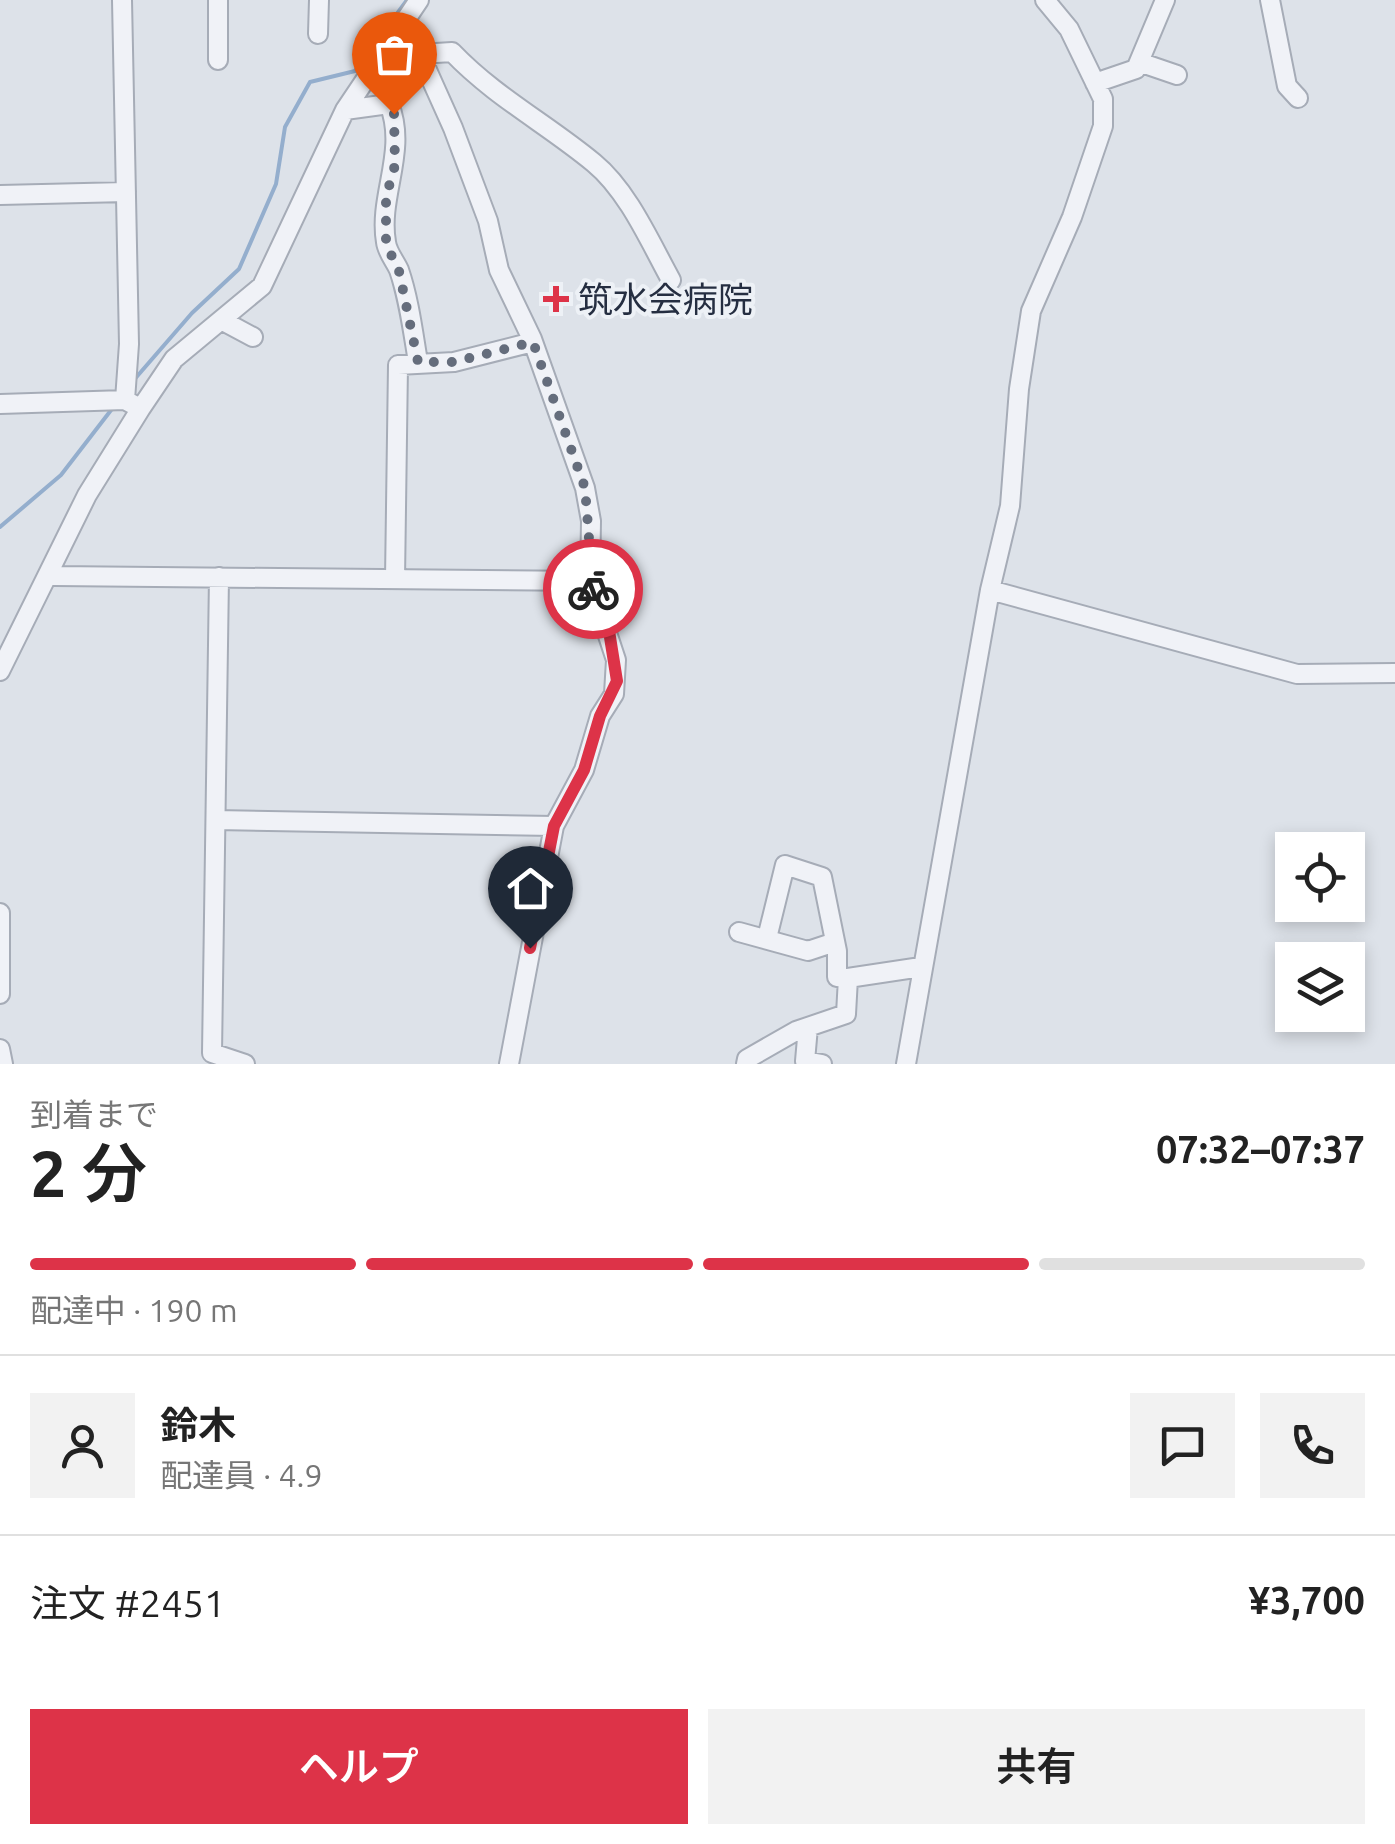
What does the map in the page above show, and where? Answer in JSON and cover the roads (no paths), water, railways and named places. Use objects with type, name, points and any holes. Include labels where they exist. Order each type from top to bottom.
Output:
[{"type":"street","points":[[122,0],[133,404]]},
{"type":"street","points":[[218,0],[218,60]]},
{"type":"street","points":[[318,0],[318,34]]},
{"type":"street","points":[[0,670],[133,404],[174,360],[262,286],[345,110],[420,0]]},
{"type":"street","points":[[906,1064],[990,590],[1010,506],[1019,389],[1031,311],[1086,180],[1103,126],[1103,99],[1069,29],[1045,0]]},
{"type":"street","points":[[1095,83],[1136,69],[1165,0]]},
{"type":"street","points":[[1267,1],[1287,86],[1298,98]]},
{"type":"street","points":[[405,20],[454,128],[507,290],[533,342],[585,488],[591,521],[590,581],[609,631],[617,681],[600,716],[584,770],[554,826],[509,1064]]},
{"type":"street","points":[[420,54],[452,52],[484,86],[597,164],[642,224],[672,280]]},
{"type":"street","points":[[1139,62],[1176,75]]},
{"type":"street","points":[[345,110],[390,104],[394,114],[395,165],[386,197],[386,244],[399,271],[418,362]]},
{"type":"street","points":[[0,195],[126,192]]},
{"type":"street","points":[[224,320],[253,337]]},
{"type":"street","points":[[395,579],[398,365],[454,362],[533,342]]},
{"type":"street","points":[[0,404],[133,404]]},
{"type":"street","points":[[54,576],[590,581]]},
{"type":"street","points":[[219,577],[212,1054],[245,1064]]},
{"type":"street","points":[[990,590],[1298,674],[1395,673]]},
{"type":"street","points":[[216,820],[554,826]]},
{"type":"street","points":[[766,938],[785,865],[822,877],[835,942],[837,976],[848,978],[921,967]]},
{"type":"street","points":[[0,913],[0,994]]},
{"type":"street","points":[[739,932],[808,950],[835,942]]},
{"type":"street","points":[[746,1064],[747,1058],[808,1027],[846,1014],[848,978]]},
{"type":"street","points":[[808,1027],[806,1061],[822,1064]]},
{"type":"street","points":[[0,1049],[3,1064]]},
{"type":"waterway","points":[[133,381],[192,313],[239,269],[276,184],[285,127],[310,82],[355,71],[407,0]]},
{"type":"waterway","points":[[0,527],[61,475],[115,405]]},
{"type":"place","name":"筑水会病院","points":[[556,299]]}]
